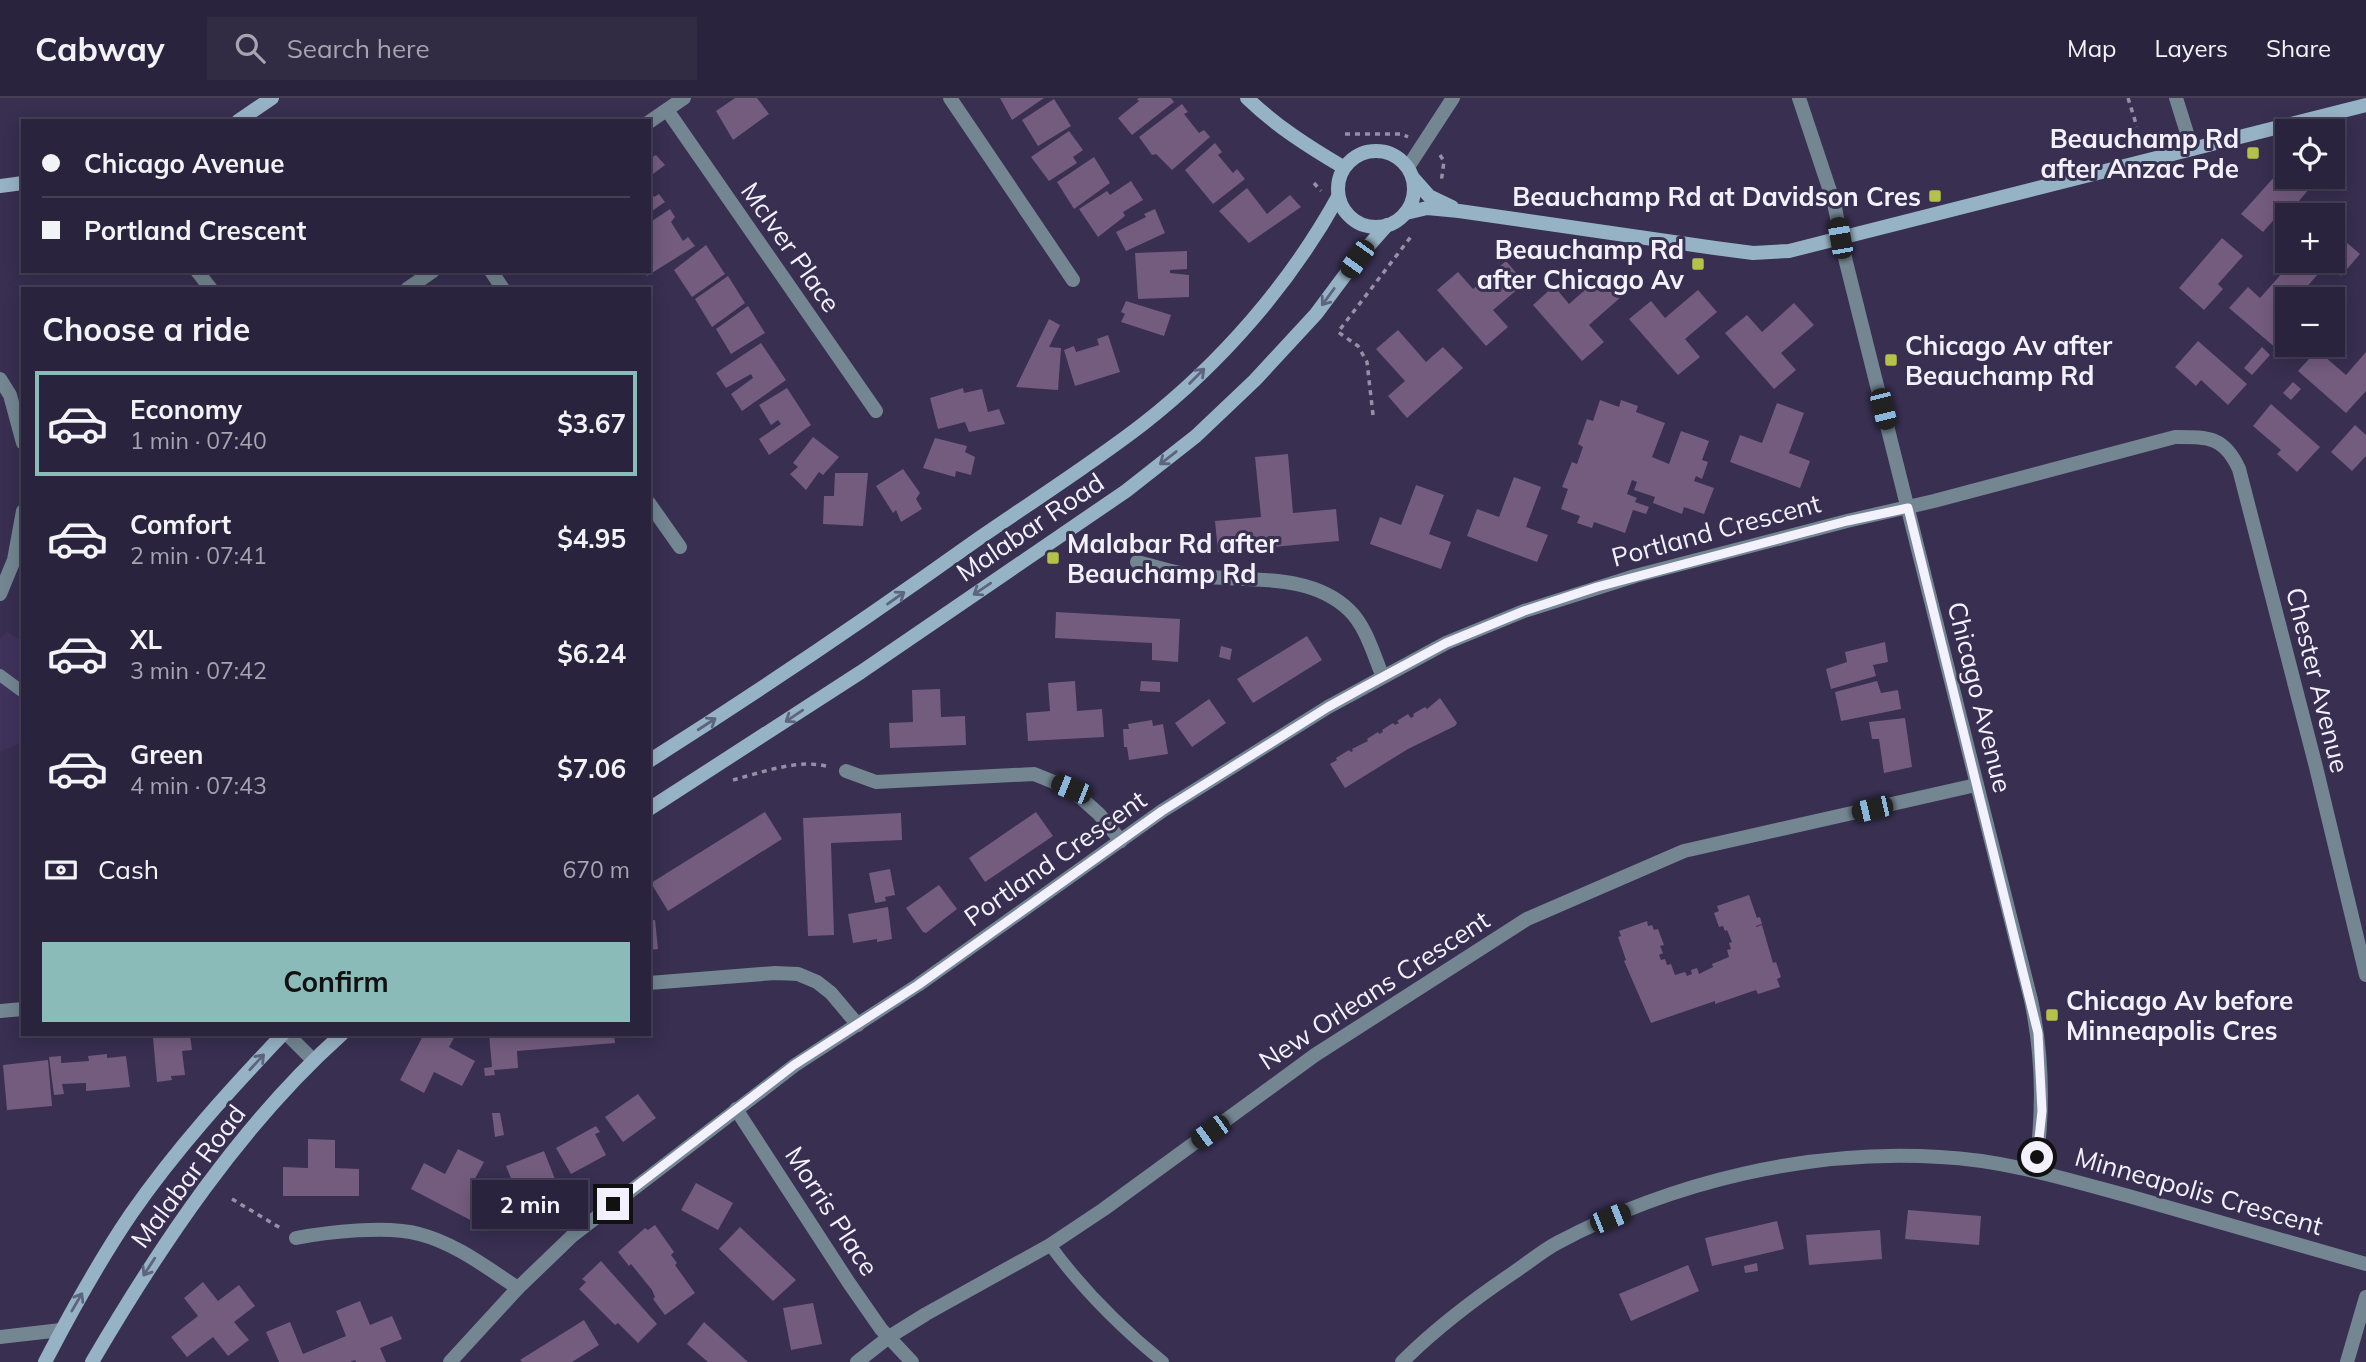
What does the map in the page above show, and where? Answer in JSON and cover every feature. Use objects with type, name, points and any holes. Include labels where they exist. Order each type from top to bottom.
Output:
[{"type":"main road","points":[[241,119],[272,98]]},
{"type":"main road","points":[[1247,98],[1299,141],[1343,167]]},
{"type":"main road","points":[[1459,211],[1429,196],[1399,158],[1388,152],[1363,152],[1352,158],[1343,167],[1337,187],[1342,207],[1356,222],[1376,227],[1387,225],[1406,213],[1427,208],[1753,253],[1789,251],[2366,105]]},
{"type":"main road","points":[[1406,213],[1415,190],[1410,172]]},
{"type":"main road","points":[[0,186],[21,183]]},
{"type":"main road","name":"Malabar Road","points":[[651,760],[885,605],[1143,424],[1193,381],[1250,322],[1295,267],[1338,197]]},
{"type":"main road","name":"Malabar Road","points":[[651,808],[861,672],[1126,491],[1196,436],[1255,380],[1316,314],[1357,259],[1387,225]]},
{"type":"main road","name":"Malabar Road","points":[[45,1362],[61,1330],[131,1214],[188,1139],[283,1036]]},
{"type":"main road","name":"Malabar Road","points":[[92,1362],[150,1264],[200,1195],[313,1060],[340,1036]]},
{"type":"street","points":[[651,121],[684,98]]},
{"type":"street","points":[[950,98],[1073,280]]},
{"type":"street","points":[[1410,172],[1453,98]]},
{"type":"street","name":"Chicago Avenue","points":[[1798,98],[1834,203],[1840,238],[2038,1033],[2042,1111],[2035,1170]]},
{"type":"street","points":[[2176,98],[2192,149]]},
{"type":"street","name":"McIver Place","points":[[667,110],[876,411]]},
{"type":"street","points":[[199,273],[209,287]]},
{"type":"street","points":[[410,287],[430,273]]},
{"type":"street","points":[[0,379],[10,396],[21,436]]},
{"type":"street","name":"Portland Crescent","points":[[450,1362],[518,1288],[572,1236],[794,1065],[858,1025],[1162,811],[1328,707],[1446,643],[1524,611],[1597,587],[1833,524],[1908,508],[2175,437],[2201,437],[2221,442]]},
{"type":"street","name":"Chester Avenue","points":[[2221,442],[2239,468],[2366,975]]},
{"type":"street","points":[[651,506],[680,547]]},
{"type":"street","points":[[0,594],[14,560],[21,522]]},
{"type":"street","points":[[1137,562],[1189,575],[1286,582],[1324,593],[1350,611],[1364,633],[1383,677]]},
{"type":"street","points":[[846,771],[876,782],[1034,774],[1071,789],[1099,814],[1121,841]]},
{"type":"street","name":"New Orleans Crescent","points":[[857,1362],[889,1337],[926,1314],[1050,1245],[1104,1209],[1315,1055],[1527,919],[1684,851],[1976,785]]},
{"type":"street","points":[[651,983],[798,974],[817,982],[831,993],[858,1025]]},
{"type":"street","points":[[0,1012],[21,1009]]},
{"type":"street","points":[[287,1036],[313,1060]]},
{"type":"street","name":"Morris Place","points":[[736,1109],[849,1283],[889,1337],[912,1362]]},
{"type":"street","name":"Minneapolis Crescent","points":[[1402,1362],[1462,1307],[1556,1243],[1651,1202],[1695,1188],[1751,1172],[1852,1157],[1940,1157],[2035,1170],[2366,1264]]},
{"type":"street","points":[[296,1238],[320,1233],[372,1230],[418,1233],[462,1252],[518,1288]]},
{"type":"street","points":[[2347,1362],[2366,1297]]},
{"type":"street","points":[[0,1337],[61,1330]]},
{"type":"lane","points":[[0,675],[21,691]]},
{"type":"lane","points":[[1050,1245],[1107,1313],[1163,1362]]},
{"type":"path","points":[[2128,98],[2137,127]]},
{"type":"path","points":[[1345,134],[1402,134],[1408,137]]},
{"type":"path","points":[[1440,155],[1444,161],[1441,184]]},
{"type":"path","points":[[1314,183],[1322,192]]},
{"type":"path","points":[[1373,415],[1367,362],[1358,346],[1338,332],[1413,234]]},
{"type":"path","points":[[733,780],[781,768],[820,764],[846,771]]},
{"type":"path","points":[[232,1199],[296,1238]]},
{"type":"shaded area","points":[[7,632],[21,641],[21,743],[0,752],[0,639]]},
{"type":"building","points":[[735,98],[757,98],[769,114],[733,140],[716,111]]},
{"type":"building","points":[[1000,98],[1044,98],[1012,120]]},
{"type":"building","points":[[1139,98],[1171,98],[1174,102],[1132,135],[1118,118],[1139,101]]},
{"type":"building","points":[[1054,99],[1071,126],[1038,146],[1022,120]]},
{"type":"building","points":[[1182,104],[1188,112],[1184,114],[1199,133],[1204,130],[1210,137],[1172,170],[1156,154],[1152,155],[1139,137]]},
{"type":"building","points":[[1069,131],[1083,150],[1073,157],[1077,163],[1049,181],[1031,157]]},
{"type":"building","points":[[1215,143],[1222,152],[1218,155],[1233,173],[1237,169],[1245,179],[1213,204],[1185,170]]},
{"type":"building","points":[[656,155],[665,165],[651,176],[651,158]]},
{"type":"building","points":[[1094,157],[1110,183],[1074,209],[1057,182]]},
{"type":"building","points":[[2275,176],[2275,189],[2309,189],[2297,203],[2275,203],[2275,218],[2263,232],[2241,214]]},
{"type":"building","points":[[1131,181],[1143,200],[1123,212],[1125,216],[1098,237],[1079,209],[1107,191],[1110,195]]},
{"type":"building","points":[[1247,188],[1267,214],[1290,195],[1301,207],[1249,243],[1219,211]]},
{"type":"building","points":[[651,193],[654,197],[659,194],[665,202],[651,212]]},
{"type":"building","points":[[670,209],[675,217],[671,222],[683,241],[688,237],[695,246],[647,276],[645,273],[651,273],[651,222]]},
{"type":"building","points":[[1155,209],[1165,233],[1126,251],[1116,232],[1146,217],[1144,214]]},
{"type":"building","points":[[2222,238],[2243,256],[2218,284],[2223,289],[2204,310],[2179,288]]},
{"type":"building","points":[[2345,241],[2360,254],[2345,271]]},
{"type":"building","points":[[706,245],[725,274],[692,297],[674,270]]},
{"type":"building","points":[[1187,251],[1187,269],[1170,270],[1170,273],[1189,275],[1189,297],[1138,299],[1135,253]]},
{"type":"building","points":[[1506,261],[1525,283],[1493,310],[1508,327],[1486,346],[1437,290],[1458,272],[1473,289]]},
{"type":"building","points":[[2282,273],[2319,273],[2307,287],[2275,287],[2275,347],[2229,308],[2248,287],[2260,298]]},
{"type":"building","points":[[1602,275],[1621,297],[1589,325],[1604,342],[1582,361],[1533,305],[1554,286],[1569,304]]},
{"type":"building","points":[[728,276],[745,303],[712,327],[695,299]]},
{"type":"building","points":[[1698,290],[1717,312],[1685,339],[1700,357],[1678,375],[1629,319],[1651,301],[1665,318]]},
{"type":"building","points":[[1126,301],[1171,315],[1164,336],[1121,322],[1125,314],[1121,312]]},
{"type":"building","points":[[1794,303],[1814,325],[1781,353],[1796,370],[1774,389],[1725,333],[1747,315],[1762,332]]},
{"type":"building","points":[[748,306],[765,333],[731,354],[716,329]]},
{"type":"building","points":[[1049,319],[1060,325],[1049,347],[1061,348],[1058,390],[1016,387]]},
{"type":"building","points":[[1398,330],[1426,362],[1443,347],[1463,368],[1407,418],[1388,396],[1405,381],[1376,349]]},
{"type":"building","points":[[1108,335],[1120,372],[1075,386],[1064,350],[1074,346],[1076,352],[1099,345],[1097,339]]},
{"type":"building","points":[[2198,341],[2247,384],[2228,405],[2201,380],[2196,386],[2175,367]]},
{"type":"building","points":[[761,343],[786,380],[742,411],[731,394],[753,378],[751,374],[726,388],[716,373]]},
{"type":"building","points":[[2262,347],[2270,355],[2252,375],[2244,368]]},
{"type":"building","points":[[2366,352],[2366,391],[2346,413],[2298,371],[2311,357],[2325,357],[2346,375]]},
{"type":"building","points":[[2293,382],[2301,389],[2291,400],[2283,393]]},
{"type":"building","points":[[787,388],[811,425],[769,455],[759,439],[781,424],[778,420],[771,425],[759,405]]},
{"type":"building","points":[[963,388],[964,393],[982,389],[988,412],[999,409],[1005,424],[969,432],[965,422],[938,429],[930,398]]},
{"type":"building","points":[[1600,400],[1619,407],[1621,400],[1638,406],[1636,412],[1665,423],[1652,457],[1669,464],[1681,431],[1709,441],[1702,460],[1708,462],[1702,479],[1696,476],[1694,481],[1714,488],[1704,514],[1684,507],[1682,514],[1653,503],[1655,497],[1634,490],[1637,482],[1632,480],[1627,494],[1637,498],[1635,502],[1649,507],[1646,514],[1633,510],[1625,533],[1594,522],[1592,528],[1577,523],[1580,516],[1561,509],[1568,489],[1562,487],[1572,462],[1577,464],[1583,447],[1578,444],[1587,419],[1593,421]]},
{"type":"building","points":[[1777,403],[1804,413],[1789,453],[1810,461],[1800,488],[1730,462],[1740,435],[1762,443]]},
{"type":"building","points":[[2271,404],[2320,447],[2297,472],[2277,454],[2281,450],[2253,426]]},
{"type":"building","points":[[2355,425],[2366,435],[2366,456],[2352,471],[2331,452]]},
{"type":"building","points":[[813,437],[839,457],[823,475],[819,472],[806,490],[790,474],[798,467],[793,463]]},
{"type":"building","points":[[935,438],[967,446],[965,452],[975,457],[971,475],[956,471],[955,477],[923,468]]},
{"type":"building","points":[[1288,454],[1293,513],[1336,509],[1339,541],[1218,552],[1215,521],[1261,517],[1255,457]]},
{"type":"building","points":[[903,469],[920,493],[916,499],[922,509],[901,522],[896,510],[893,513],[876,486]]},
{"type":"building","points":[[835,473],[868,473],[863,526],[823,524],[824,496],[834,496]]},
{"type":"building","points":[[1514,477],[1541,487],[1526,527],[1548,535],[1537,562],[1467,536],[1477,509],[1499,517]]},
{"type":"building","points":[[1416,485],[1444,495],[1429,534],[1451,542],[1441,569],[1370,544],[1380,517],[1401,525]]},
{"type":"building","points":[[1056,612],[1180,619],[1178,662],[1152,660],[1152,643],[1055,638]]},
{"type":"building","points":[[1307,636],[1322,660],[1253,703],[1237,679]]},
{"type":"building","points":[[1885,642],[1888,662],[1873,665],[1876,676],[1831,689],[1826,669],[1847,662],[1845,652]]},
{"type":"building","points":[[1221,646],[1232,649],[1230,660],[1219,657]]},
{"type":"building","points":[[1075,681],[1077,711],[1102,709],[1104,737],[1028,741],[1026,713],[1050,711],[1048,683]]},
{"type":"building","points":[[1141,681],[1160,682],[1160,692],[1140,691]]},
{"type":"building","points":[[1877,681],[1881,693],[1898,690],[1901,709],[1841,721],[1835,692]]},
{"type":"building","points":[[940,689],[941,717],[965,716],[966,745],[890,748],[889,723],[913,722],[912,690]]},
{"type":"building","points":[[1440,698],[1457,723],[1455,726],[1408,749],[1345,788],[1330,764],[1337,760],[1336,758],[1349,750],[1353,751],[1352,749],[1378,732],[1383,732],[1382,730],[1393,723],[1399,723],[1397,721],[1408,714],[1411,718],[1425,707],[1427,709]]},
{"type":"building","points":[[1209,699],[1226,723],[1192,747],[1175,723]]},
{"type":"building","points":[[1905,718],[1912,767],[1884,773],[1879,739],[1872,739],[1869,722]]},
{"type":"building","points":[[1152,720],[1153,726],[1163,724],[1168,754],[1129,760],[1127,747],[1124,747],[1123,729],[1129,729],[1128,724]]},
{"type":"building","points":[[765,812],[782,839],[668,911],[651,883]]},
{"type":"building","points":[[1036,812],[1053,836],[985,882],[969,858]]},
{"type":"building","points":[[901,813],[902,840],[831,843],[834,935],[808,936],[803,818]]},
{"type":"building","points":[[890,869],[895,895],[885,897],[886,901],[875,903],[869,873]]},
{"type":"building","points":[[939,885],[957,909],[926,933],[906,908]]},
{"type":"building","points":[[1749,895],[1757,918],[1760,917],[1762,924],[1756,927],[1762,925],[1773,963],[1776,962],[1781,977],[1777,979],[1780,987],[1758,994],[1756,990],[1715,1004],[1715,1001],[1651,1023],[1624,961],[1626,960],[1618,937],[1621,936],[1619,931],[1647,921],[1648,926],[1652,925],[1654,930],[1658,929],[1664,945],[1660,946],[1663,953],[1659,955],[1661,960],[1665,959],[1667,965],[1671,964],[1675,975],[1685,972],[1687,976],[1692,974],[1691,970],[1697,968],[1699,974],[1713,967],[1712,964],[1729,957],[1727,950],[1731,949],[1729,943],[1732,942],[1727,930],[1725,931],[1723,926],[1719,927],[1714,913],[1719,911],[1717,906]]},
{"type":"building","points":[[888,907],[892,939],[853,943],[848,914]]},
{"type":"building","points":[[655,920],[658,949],[651,950],[651,921]]},
{"type":"building","points":[[190,1036],[192,1050],[182,1051],[185,1075],[171,1076],[172,1080],[157,1082],[153,1038]]},
{"type":"building","points":[[423,1036],[455,1036],[449,1047],[475,1061],[462,1086],[434,1072],[424,1093],[400,1080]]},
{"type":"building","points":[[489,1036],[614,1036],[615,1043],[517,1051],[518,1068],[494,1070],[495,1075],[485,1076],[484,1068],[492,1067]]},
{"type":"building","points":[[107,1054],[107,1058],[126,1056],[130,1087],[86,1091],[86,1083],[62,1084],[64,1094],[54,1095],[49,1057],[61,1056],[61,1063],[89,1061],[88,1056]]},
{"type":"building","points":[[48,1060],[52,1106],[7,1110],[3,1065]]},
{"type":"building","points":[[638,1094],[656,1118],[623,1142],[605,1117]]},
{"type":"building","points":[[492,1113],[500,1113],[504,1135],[495,1137]]},
{"type":"building","points":[[596,1126],[600,1132],[595,1134],[606,1155],[571,1174],[556,1148]]},
{"type":"building","points":[[308,1139],[335,1140],[335,1168],[359,1169],[359,1196],[283,1196],[283,1167],[308,1168]]},
{"type":"building","points":[[458,1149],[484,1162],[470,1188],[491,1199],[478,1224],[411,1189],[424,1163],[445,1174]]},
{"type":"building","points":[[544,1151],[555,1179],[517,1194],[506,1166]]},
{"type":"building","points":[[696,1183],[733,1203],[718,1230],[681,1210]]},
{"type":"building","points":[[1908,1210],[1981,1216],[1979,1245],[1905,1239]]},
{"type":"building","points":[[1777,1221],[1784,1249],[1712,1266],[1705,1238]]},
{"type":"building","points":[[655,1225],[674,1252],[671,1255],[677,1263],[675,1265],[695,1293],[665,1315],[653,1299],[655,1297],[652,1290],[618,1252],[645,1228],[648,1230]]},
{"type":"building","points":[[740,1227],[796,1280],[773,1301],[719,1249]]},
{"type":"building","points":[[1880,1230],[1882,1259],[1809,1265],[1806,1235]]},
{"type":"building","points":[[601,1261],[657,1324],[638,1343],[618,1323],[615,1325],[579,1289],[586,1282],[582,1279]]},
{"type":"building","points":[[1757,1263],[1758,1271],[1745,1273],[1744,1266]]},
{"type":"building","points":[[1688,1265],[1699,1291],[1631,1321],[1619,1294]]},
{"type":"building","points":[[203,1282],[218,1301],[239,1285],[255,1306],[234,1322],[249,1340],[228,1356],[213,1337],[187,1357],[171,1337],[198,1316],[184,1298]]},
{"type":"building","points":[[360,1301],[370,1325],[392,1316],[402,1339],[380,1348],[386,1362],[279,1362],[266,1332],[290,1322],[303,1354],[346,1336],[336,1311]]},
{"type":"building","points":[[813,1303],[822,1344],[791,1350],[783,1308]]},
{"type":"building","points":[[584,1320],[599,1345],[572,1362],[520,1360]]},
{"type":"building","points":[[704,1322],[748,1362],[708,1362],[687,1344]]},
{"type":"place","name":"Beauchamp Rd after Anzac Pde","points":[[2253,153]]},
{"type":"place","name":"Beauchamp Rd at Davidson Cres","points":[[1935,196]]},
{"type":"place","name":"Beauchamp Rd after Chicago Av","points":[[1698,264]]},
{"type":"place","name":"Chicago Av after Beauchamp Rd","points":[[1891,360]]},
{"type":"place","name":"Malabar Rd after Beauchamp Rd","points":[[1053,558]]},
{"type":"place","name":"Chicago Av before Minneapolis Cres","points":[[2052,1015]]},
{"type":"route","points":[[613,1204],[794,1065],[918,985],[1162,811],[1364,687],[1446,643],[1524,611],[1635,576],[1847,521],[1908,508],[2038,1033],[2042,1111],[2037,1157]]}]
